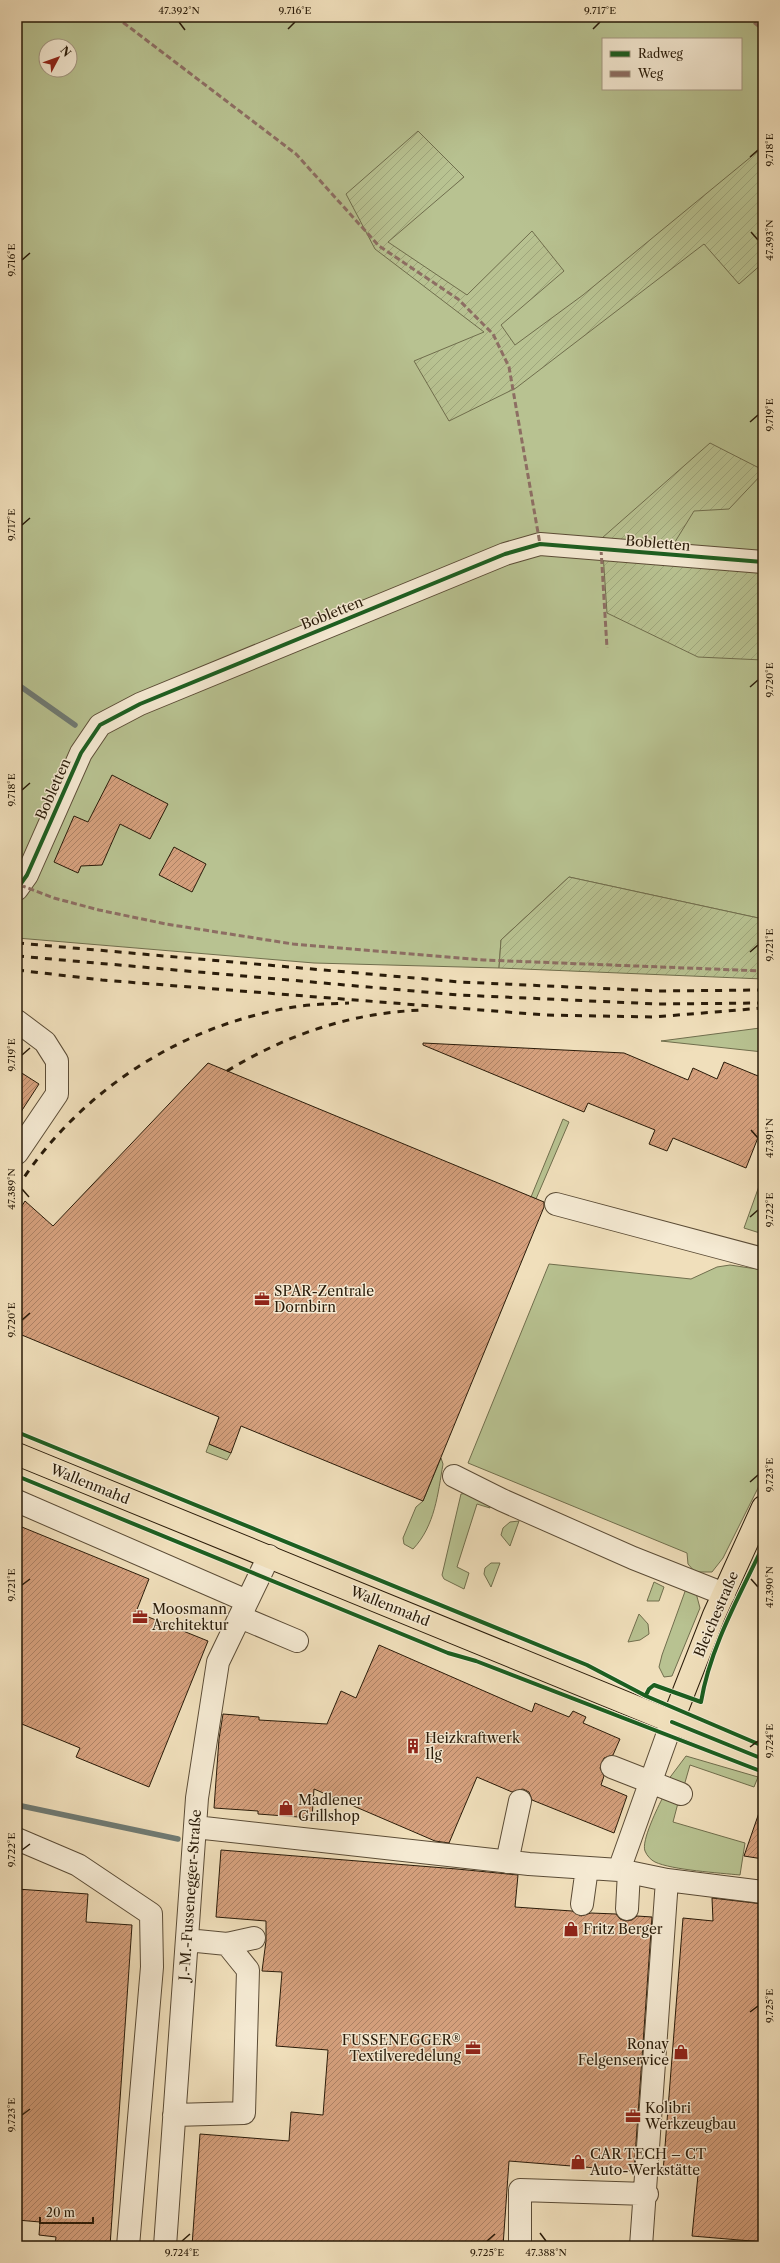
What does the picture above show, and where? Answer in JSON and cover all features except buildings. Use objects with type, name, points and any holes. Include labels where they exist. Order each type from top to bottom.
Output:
[{"type":"main road","name":"Wallenmahd","points":[[17,1454],[763,1759]]},
{"type":"main road","name":"Bleichestraße","points":[[672,1722],[724,1594],[762,1511]]},
{"type":"street","name":"Bobletten","points":[[17,889],[27,874],[81,753],[100,725],[140,704],[504,554],[540,544],[763,562]]},
{"type":"street","points":[[17,1021],[44,1042],[56,1061],[57,1081],[57,1094],[17,1153]]},
{"type":"street","points":[[556,1204],[763,1259]]},
{"type":"street","points":[[454,1476],[502,1500],[633,1558],[724,1594]]},
{"type":"street","points":[[17,1501],[244,1609],[298,1642]]},
{"type":"street","name":"J.-M.-Fussenegger-Straße","points":[[165,2246],[197,1798],[218,1662],[268,1556]]},
{"type":"street","points":[[627,1909],[624,1871],[650,1782],[672,1722]]},
{"type":"street","points":[[612,1767],[681,1794]]},
{"type":"street","points":[[507,1862],[520,1801]]},
{"type":"street","points":[[195,1827],[507,1862],[624,1871],[667,1880],[763,1892]]},
{"type":"street","points":[[17,1839],[78,1866],[151,1914],[152,1967],[128,2246]]},
{"type":"street","points":[[582,1904],[587,1868]]},
{"type":"street","points":[[642,2246],[647,2194],[667,1880]]},
{"type":"street","points":[[187,1940],[227,1944],[254,1938]]},
{"type":"street","points":[[174,2115],[244,2113],[248,1970],[227,1944]]},
{"type":"street","points":[[520,2246],[520,2190],[647,2194]]},
{"type":"green space","points":[[17,17],[763,17],[763,919],[569,877],[501,940],[499,968],[314,963],[17,938]]},
{"type":"green space","points":[[418,131],[464,177],[388,242],[467,295],[532,231],[564,271],[501,325],[515,345],[583,295],[763,147],[763,263],[739,284],[704,244],[516,388],[449,421],[414,361],[484,332],[375,249],[346,194]]},
{"type":"green space","points":[[710,443],[763,470],[763,473],[729,509],[694,511],[670,550],[763,558],[763,660],[698,657],[607,613],[602,538]]},
{"type":"green space","points":[[569,877],[763,919],[763,979],[499,968],[501,940]]},
{"type":"green space","points":[[763,1027],[763,1052],[661,1041],[760,1028]]},
{"type":"green space","points":[[563,1119],[569,1122],[536,1199],[531,1197]]},
{"type":"green space","points":[[763,1175],[763,1234],[744,1228]]},
{"type":"green space","points":[[549,1264],[691,1279],[717,1267],[730,1265],[763,1270],[763,1478],[723,1558],[712,1572],[695,1572],[688,1564],[687,1553],[468,1463]]},
{"type":"green space","points":[[209,1444],[231,1453],[227,1460],[206,1452]]},
{"type":"green space","points":[[441,1458],[443,1464],[431,1520],[420,1540],[413,1549],[404,1544],[403,1538],[416,1507],[423,1501]]},
{"type":"green space","points":[[468,1493],[490,1502],[490,1508],[477,1504],[457,1567],[469,1573],[464,1589],[444,1579],[442,1575],[461,1494]]},
{"type":"green space","points":[[519,1521],[510,1546],[501,1535],[503,1528],[510,1522]]},
{"type":"green space","points":[[491,1563],[500,1563],[491,1587],[484,1574],[485,1568]]},
{"type":"green space","points":[[654,1582],[664,1587],[659,1601],[647,1601]]},
{"type":"green space","points":[[687,1586],[696,1593],[700,1608],[672,1676],[664,1677],[659,1667],[662,1655]]},
{"type":"green space","points":[[639,1614],[648,1624],[649,1634],[640,1640],[628,1642]]},
{"type":"green space","points":[[686,1756],[758,1777],[754,1787],[690,1765],[684,1786],[668,1780]]},
{"type":"green space","points":[[663,1797],[678,1803],[673,1822],[745,1843],[740,1875],[696,1871],[673,1867],[655,1862],[649,1858],[645,1851],[645,1840]]},
{"type":"waterway","points":[[17,684],[75,725]]},
{"type":"waterway","points":[[17,1805],[178,1839]]},
{"type":"railway","points":[[17,943],[460,982],[659,991],[763,990]]},
{"type":"railway","points":[[17,956],[459,995],[658,1004],[761,1003]]},
{"type":"railway","points":[[17,970],[102,980],[545,1015],[654,1017],[763,1008]]},
{"type":"railway","points":[[17,1188],[42,1153],[71,1121],[102,1093],[136,1068],[173,1047],[212,1029],[252,1016],[301,1006],[349,1003]]},
{"type":"railway","points":[[227,1071],[274,1046],[322,1027],[372,1015],[425,1010]]},
{"type":"marked path","points":[[116,17],[296,154],[379,246],[458,299],[493,334],[509,367],[540,544]]},
{"type":"marked path","points":[[747,17],[763,30]]},
{"type":"marked path","points":[[601,549],[607,648]]},
{"type":"marked path","points":[[20,885],[54,898],[99,910],[166,924],[293,944],[484,960],[763,971]]},
{"type":"cycle path","points":[[17,889],[27,875],[81,753],[100,725],[140,704],[505,554],[540,544],[763,562]]},
{"type":"cycle path","points":[[17,1432],[587,1665],[646,1696],[763,1746]]},
{"type":"cycle path","points":[[17,1476],[448,1653],[476,1661],[763,1772]]},
{"type":"cycle path","points":[[647,1693],[654,1685],[701,1702],[711,1661],[736,1602],[763,1546]]},
{"type":"cycle path","points":[[672,1722],[763,1759]]},
{"type":"place","name":"SPAR-Zentrale Dornbirn","points":[[262,1299]]},
{"type":"place","name":"Moosmann Architektur","points":[[140,1617]]},
{"type":"place","name":"Heizkraftwerk Ilg","points":[[413,1746]]},
{"type":"place","name":"Madlener Grillshop","points":[[286,1808]]},
{"type":"place","name":"Fritz Berger","points":[[571,1929]]},
{"type":"place","name":"FUSSENEGGER® Textilveredelung","points":[[473,2048]]},
{"type":"place","name":"Ronay Felgenservice","points":[[681,2052]]},
{"type":"place","name":"Kolibri Werkzeugbau","points":[[633,2116]]},
{"type":"place","name":"CAR TECH – CT Auto-Werkstätte","points":[[578,2162]]}]
